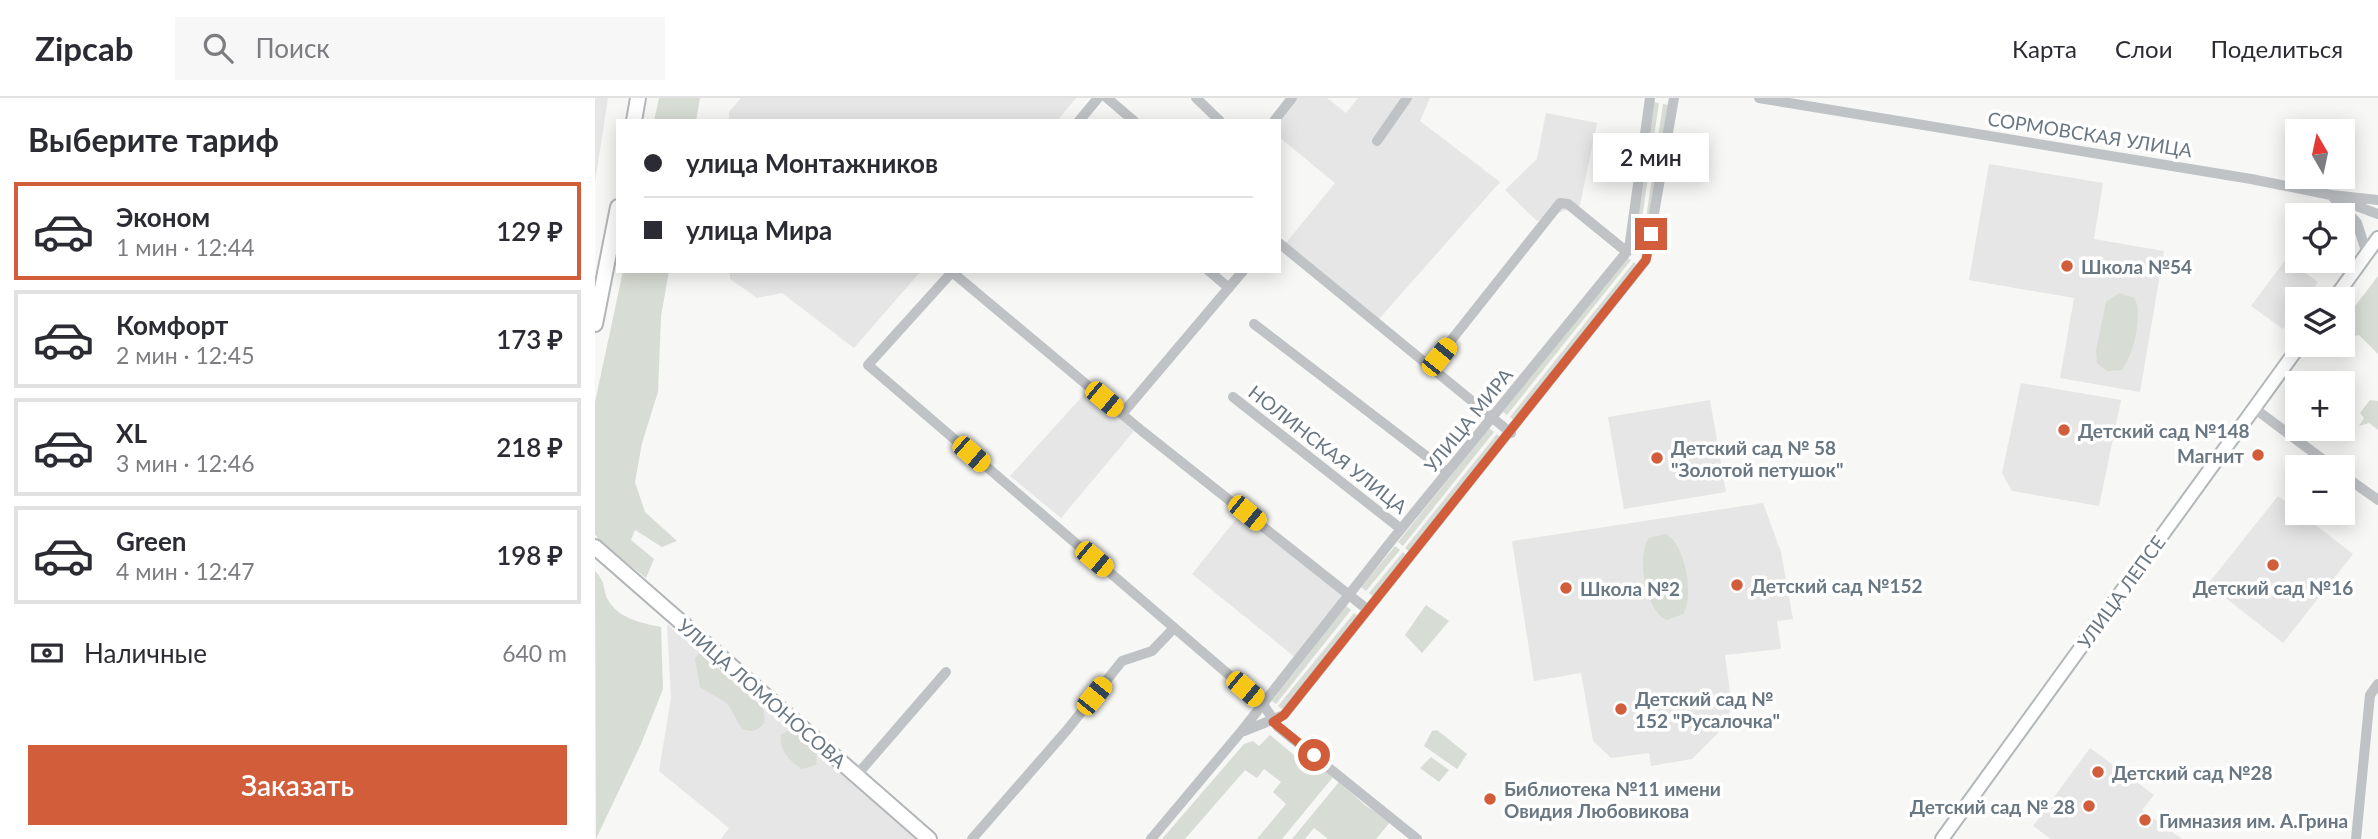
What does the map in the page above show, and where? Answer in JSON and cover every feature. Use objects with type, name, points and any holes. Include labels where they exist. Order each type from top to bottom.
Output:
[{"type":"highway","points":[[634,119],[638,98]]},
{"type":"highway","points":[[595,324],[601,268],[616,214]]},
{"type":"highway","name":"УЛИЦА ЛОМОНОСОВА","points":[[595,547],[929,839]]},
{"type":"main road","points":[[2343,287],[2378,238]]},
{"type":"main road","name":"УЛИЦА ЛЕПСЕ","points":[[1942,839],[2291,357]]},
{"type":"street","points":[[1081,119],[1098,98]]},
{"type":"street","points":[[1107,98],[1132,119]]},
{"type":"street","points":[[1196,98],[1218,119]]},
{"type":"street","points":[[1276,119],[1292,98]]},
{"type":"street","points":[[1377,141],[1407,98]]},
{"type":"street","points":[[1627,252],[1650,98]]},
{"type":"street","points":[[1240,733],[1273,722],[1284,715],[1646,260],[1674,98]]},
{"type":"street","name":"СОРМОВСКАЯ УЛИЦА","points":[[1759,98],[2251,179],[2331,195],[2378,200]]},
{"type":"street","points":[[2331,195],[2357,223],[2367,254]]},
{"type":"street","name":"СОРМОВСКАЯ УЛИЦА","points":[[2331,195],[2353,207],[2378,214]]},
{"type":"street","points":[[1430,367],[1560,203],[1568,204],[1627,252]]},
{"type":"street","points":[[1281,245],[1511,433]]},
{"type":"street","name":"УЛИЦА МИРА","points":[[1151,839],[1240,733],[1401,529],[1627,252]]},
{"type":"street","points":[[951,273],[868,365],[1263,704],[1273,722],[1417,839]]},
{"type":"street","points":[[953,273],[1122,414],[1369,610]]},
{"type":"street","points":[[1211,273],[1229,288]]},
{"type":"street","points":[[1122,414],[1242,273]]},
{"type":"street","points":[[1254,324],[1447,472]]},
{"type":"street","name":"НОЛИНСКАЯ УЛИЦА","points":[[1233,397],[1401,529]]},
{"type":"street","points":[[2254,408],[2317,455]]},
{"type":"street","points":[[2355,484],[2378,500]]},
{"type":"street","points":[[972,839],[1122,662],[1152,651],[1174,628]]},
{"type":"street","points":[[856,776],[946,672]]},
{"type":"street","points":[[2356,839],[2370,695],[2378,684]]},
{"type":"shaded area","points":[[595,98],[608,98],[595,182]]},
{"type":"shaded area","points":[[659,98],[700,98],[696,119],[654,119]]},
{"type":"shaded area","points":[[741,98],[1076,98],[1059,119],[729,119],[729,112]]},
{"type":"shaded area","points":[[1294,98],[1327,98],[1346,113],[1358,98],[1430,98],[1420,121],[1500,182],[1379,319],[1285,244],[1335,183],[1281,139],[1280,119]]},
{"type":"shaded area","points":[[1653,102],[1659,103],[1639,238],[1633,237]]},
{"type":"shaded area","points":[[1663,104],[1668,105],[1648,239],[1643,238]]},
{"type":"shaded area","points":[[1546,113],[1597,123],[1580,205],[1537,221],[1505,190],[1537,159]]},
{"type":"shaded area","name":"Школа №54","points":[[1989,164],[2103,183],[2094,239],[2164,251],[2140,392],[2060,378],[2074,298],[1969,280]]},
{"type":"shaded area","points":[[1627,257],[1631,260],[1507,415],[1503,412]]},
{"type":"shaded area","points":[[2285,260],[2285,273],[2305,273],[2318,282],[2314,287],[2285,287],[2283,329],[2251,306]]},
{"type":"shaded area","points":[[1634,262],[1637,265],[1515,421],[1510,417]]},
{"type":"shaded area","points":[[623,273],[669,273],[661,316],[658,392],[642,443],[635,482],[645,512],[677,541],[662,547],[635,530],[631,540],[654,559],[646,578],[600,542],[595,534],[595,402]]},
{"type":"shaded area","points":[[730,273],[919,273],[854,348],[782,293],[757,298],[730,279]]},
{"type":"shaded area","points":[[2378,276],[2378,354],[2359,335],[2355,336],[2355,306]]},
{"type":"shaded area","points":[[2119,293],[2134,298],[2137,304],[2136,335],[2121,370],[2107,371],[2097,363],[2096,351],[2106,302]]},
{"type":"shaded area","points":[[2021,383],[2121,400],[2099,506],[2012,491],[2002,473]]},
{"type":"shaded area","points":[[1087,391],[1134,431],[1061,518],[1010,476]]},
{"type":"shaded area","points":[[1710,400],[1726,492],[1624,509],[1608,417]]},
{"type":"shaded area","points":[[2370,400],[2378,401],[2378,430],[2369,423],[2359,426],[2364,418],[2360,413]]},
{"type":"shaded area","points":[[1489,428],[1494,432],[1403,546],[1398,542]]},
{"type":"shaded area","points":[[1497,434],[1501,438],[1410,552],[1405,548]]},
{"type":"shaded area","points":[[2278,496],[2285,501],[2285,525],[2316,525],[2353,554],[2283,643],[2208,584]]},
{"type":"shaded area","points":[[1763,503],[1781,552],[1793,619],[1777,621],[1781,649],[1725,655],[1732,706],[1723,728],[1692,759],[1651,766],[1649,753],[1611,758],[1593,741],[1581,673],[1534,681],[1512,541]]},
{"type":"shaded area","points":[[1241,513],[1340,594],[1341,598],[1296,658],[1192,574]]},
{"type":"shaded area","points":[[1666,534],[1673,540],[1683,559],[1688,583],[1683,614],[1667,620],[1659,615],[1653,606],[1643,569],[1645,546],[1649,538]]},
{"type":"shaded area","points":[[1395,546],[1400,550],[1366,591],[1361,587]]},
{"type":"shaded area","points":[[1403,552],[1407,556],[1374,597],[1369,593]]},
{"type":"shaded area","points":[[595,571],[603,583],[608,600],[618,612],[631,619],[661,627],[663,689],[641,744],[596,839]]},
{"type":"shaded area","points":[[1426,605],[1449,621],[1422,653],[1405,635]]},
{"type":"shaded area","points":[[1346,606],[1351,610],[1276,704],[1272,701]]},
{"type":"shaded area","points":[[1354,613],[1358,616],[1284,710],[1278,706]]},
{"type":"shaded area","points":[[667,624],[916,839],[721,839],[729,828],[659,771],[671,698]]},
{"type":"shaded area","points":[[700,653],[763,708],[765,722],[760,727],[751,731],[741,728],[728,704],[700,687],[695,658]]},
{"type":"shaded area","points":[[790,729],[817,754],[816,765],[802,769],[786,755],[781,735]]},
{"type":"shaded area","points":[[1437,730],[1467,754],[1457,769],[1424,746],[1432,731]]},
{"type":"shaded area","points":[[1270,735],[1299,759],[1302,754],[1333,777],[1282,839],[1257,839],[1286,804],[1273,792],[1281,782],[1264,769],[1257,778],[1245,770],[1185,839],[1162,839],[1244,744],[1253,741],[1259,746]]},
{"type":"shaded area","name":"Детский сад №28","points":[[2090,748],[2154,795],[2142,810],[2182,839],[2051,839],[2033,826]]},
{"type":"shaded area","points":[[1431,757],[1449,770],[1439,782],[1420,768]]},
{"type":"shaded area","points":[[1339,782],[1366,806],[1391,821],[1376,839],[1328,839],[1314,828],[1305,839],[1292,839]]},
{"type":"place","name":"Школа №54","points":[[2067,266]]},
{"type":"place","name":"Детский сад №148","points":[[2064,430]]},
{"type":"place","name":"Магнит","points":[[2258,455]]},
{"type":"place","name":"Детский сад № 58 \"Золотой петушок\"","points":[[1657,458]]},
{"type":"place","name":"Детский сад №16","points":[[2273,565]]},
{"type":"place","name":"Детский сад №152","points":[[1737,585]]},
{"type":"place","name":"Школа №2","points":[[1566,588]]},
{"type":"place","name":"Детский сад № 152 \"Русалочка\"","points":[[1621,709]]},
{"type":"place","name":"Детский сад №28","points":[[2098,772]]},
{"type":"place","name":"Библиотека №11 имени Овидия Любовикова","points":[[1490,799]]},
{"type":"place","name":"Детский сад № 28","points":[[2089,806]]},
{"type":"place","name":"Гимназия им. А.Грина","points":[[2145,820]]},
{"type":"route","points":[[1314,755],[1273,722],[1284,715],[1369,610],[1646,260],[1651,234]]}]
